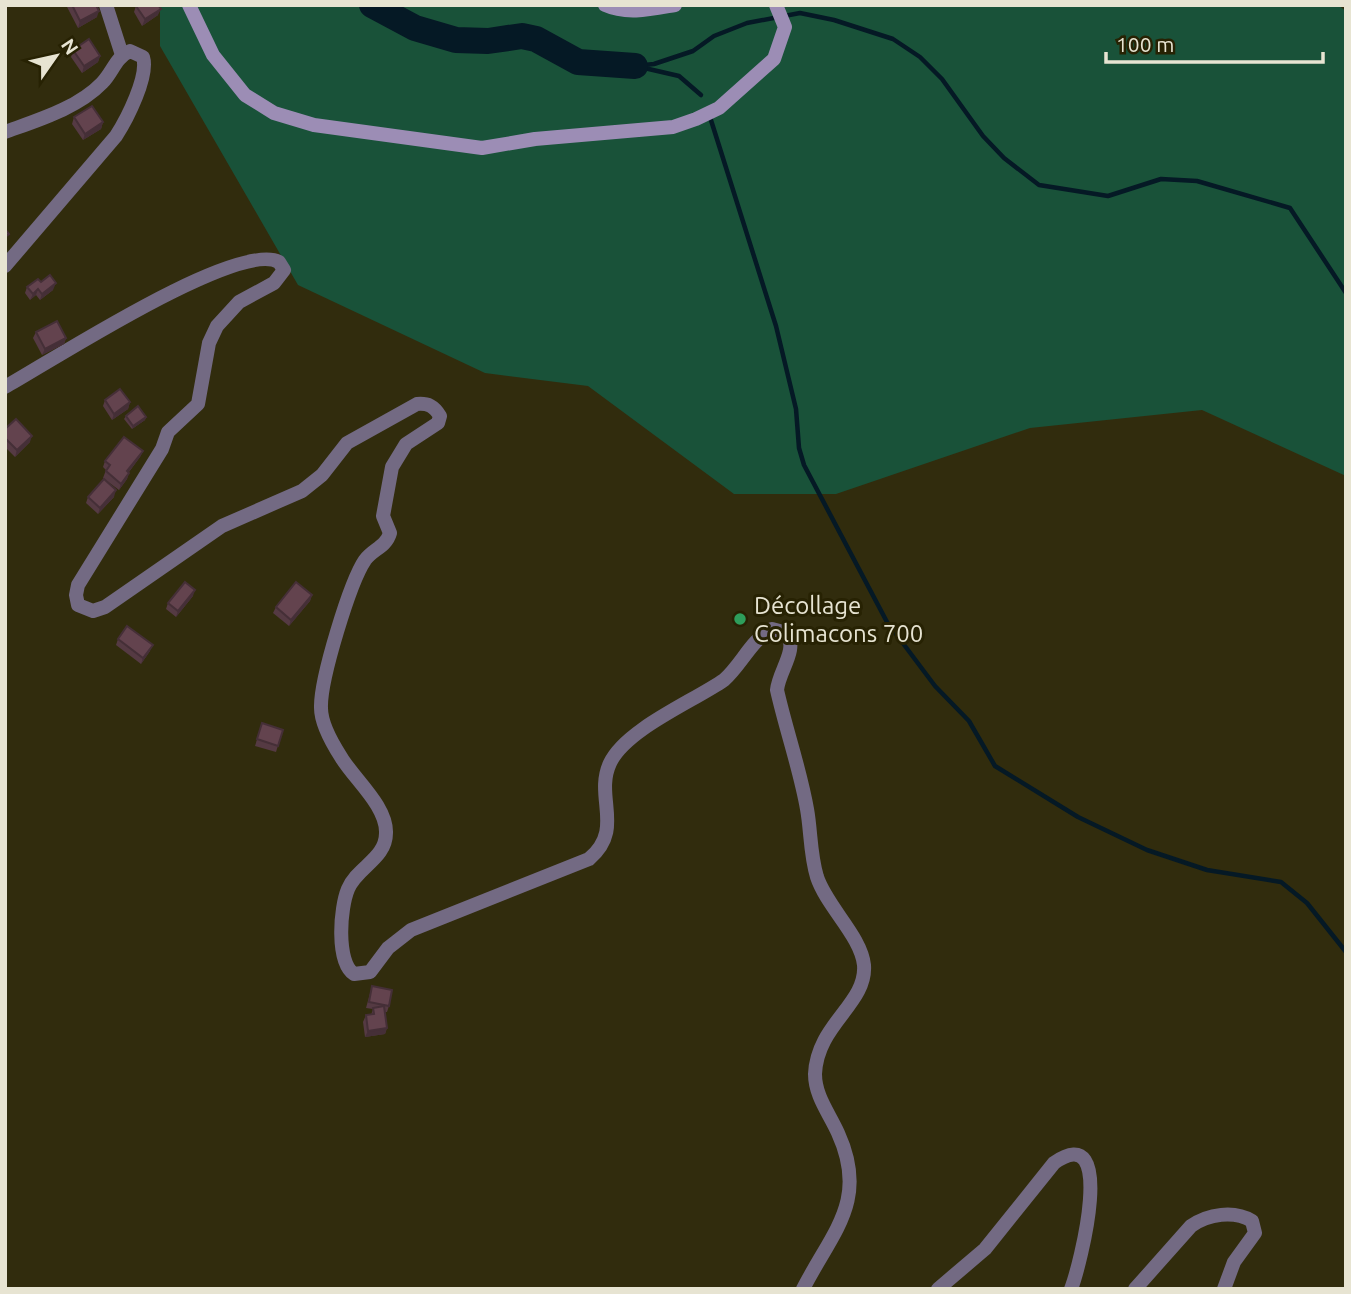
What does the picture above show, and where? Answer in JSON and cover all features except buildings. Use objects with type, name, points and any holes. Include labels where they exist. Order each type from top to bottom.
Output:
[{"type":"main road","points":[[188,5],[213,55],[245,95],[274,113],[314,125],[482,148],[535,139],[673,127],[719,108],[774,59],[783,40],[785,27],[776,5]]},
{"type":"main road","points":[[605,5],[614,9],[644,10],[675,5]]},
{"type":"street","points":[[106,5],[122,55]]},
{"type":"street","points":[[5,132],[41,119],[88,94],[103,82],[122,55],[130,51],[137,53],[145,66],[124,124],[5,266]]},
{"type":"street","points":[[5,387],[185,284],[262,259],[279,262],[284,270],[274,283],[233,307],[217,326],[209,342],[198,404],[168,432],[162,449],[78,585],[78,605],[93,611],[106,607],[222,526],[308,487],[347,443],[417,404],[427,403],[436,409],[440,416],[438,423],[406,444],[392,467],[383,516],[389,528],[389,538],[366,560],[353,584],[321,707],[324,723],[340,755],[377,806],[387,830],[386,842],[380,853],[348,888],[344,903],[342,957],[347,970],[354,974],[370,972],[397,939],[421,926],[589,859],[604,844],[608,832],[606,779],[618,750],[724,680],[736,670],[761,635],[772,629],[787,632],[792,641],[791,650],[778,679],[777,690],[803,791],[811,852],[827,900],[853,939],[864,966],[862,982],[855,999],[824,1037],[815,1075],[818,1094],[842,1142],[850,1195],[847,1212],[803,1289]]},
{"type":"street","points":[[938,1289],[985,1249],[1054,1163],[1065,1155],[1075,1154],[1084,1158],[1090,1168],[1091,1181],[1083,1249],[1071,1289]]},
{"type":"street","points":[[1135,1289],[1201,1218],[1243,1215],[1252,1221],[1255,1233],[1234,1262],[1224,1289]]},
{"type":"green space","points":[[160,5],[1338,5],[1346,11],[1346,476],[1202,410],[1030,428],[836,494],[734,494],[588,386],[485,373],[298,285],[160,46]]},
{"type":"waterway","points":[[372,5],[415,28],[456,40],[488,41],[522,36],[536,39],[578,62],[635,66]]},
{"type":"waterway","points":[[635,66],[654,64],[693,51],[714,36],[747,23],[800,13],[834,20],[893,39],[920,57],[942,79],[983,136],[1004,158],[1039,185],[1108,196],[1161,179],[1197,181],[1290,208],[1346,293]]},
{"type":"waterway","points":[[640,67],[679,76],[701,95]]},
{"type":"waterway","points":[[710,117],[776,326],[796,409],[799,448],[804,465],[887,622],[935,686],[969,721],[995,766],[1078,817],[1147,850],[1207,870],[1281,882],[1307,903],[1346,952]]},
{"type":"place","name":"Décollage Colimacons 700","points":[[740,619]]}]
